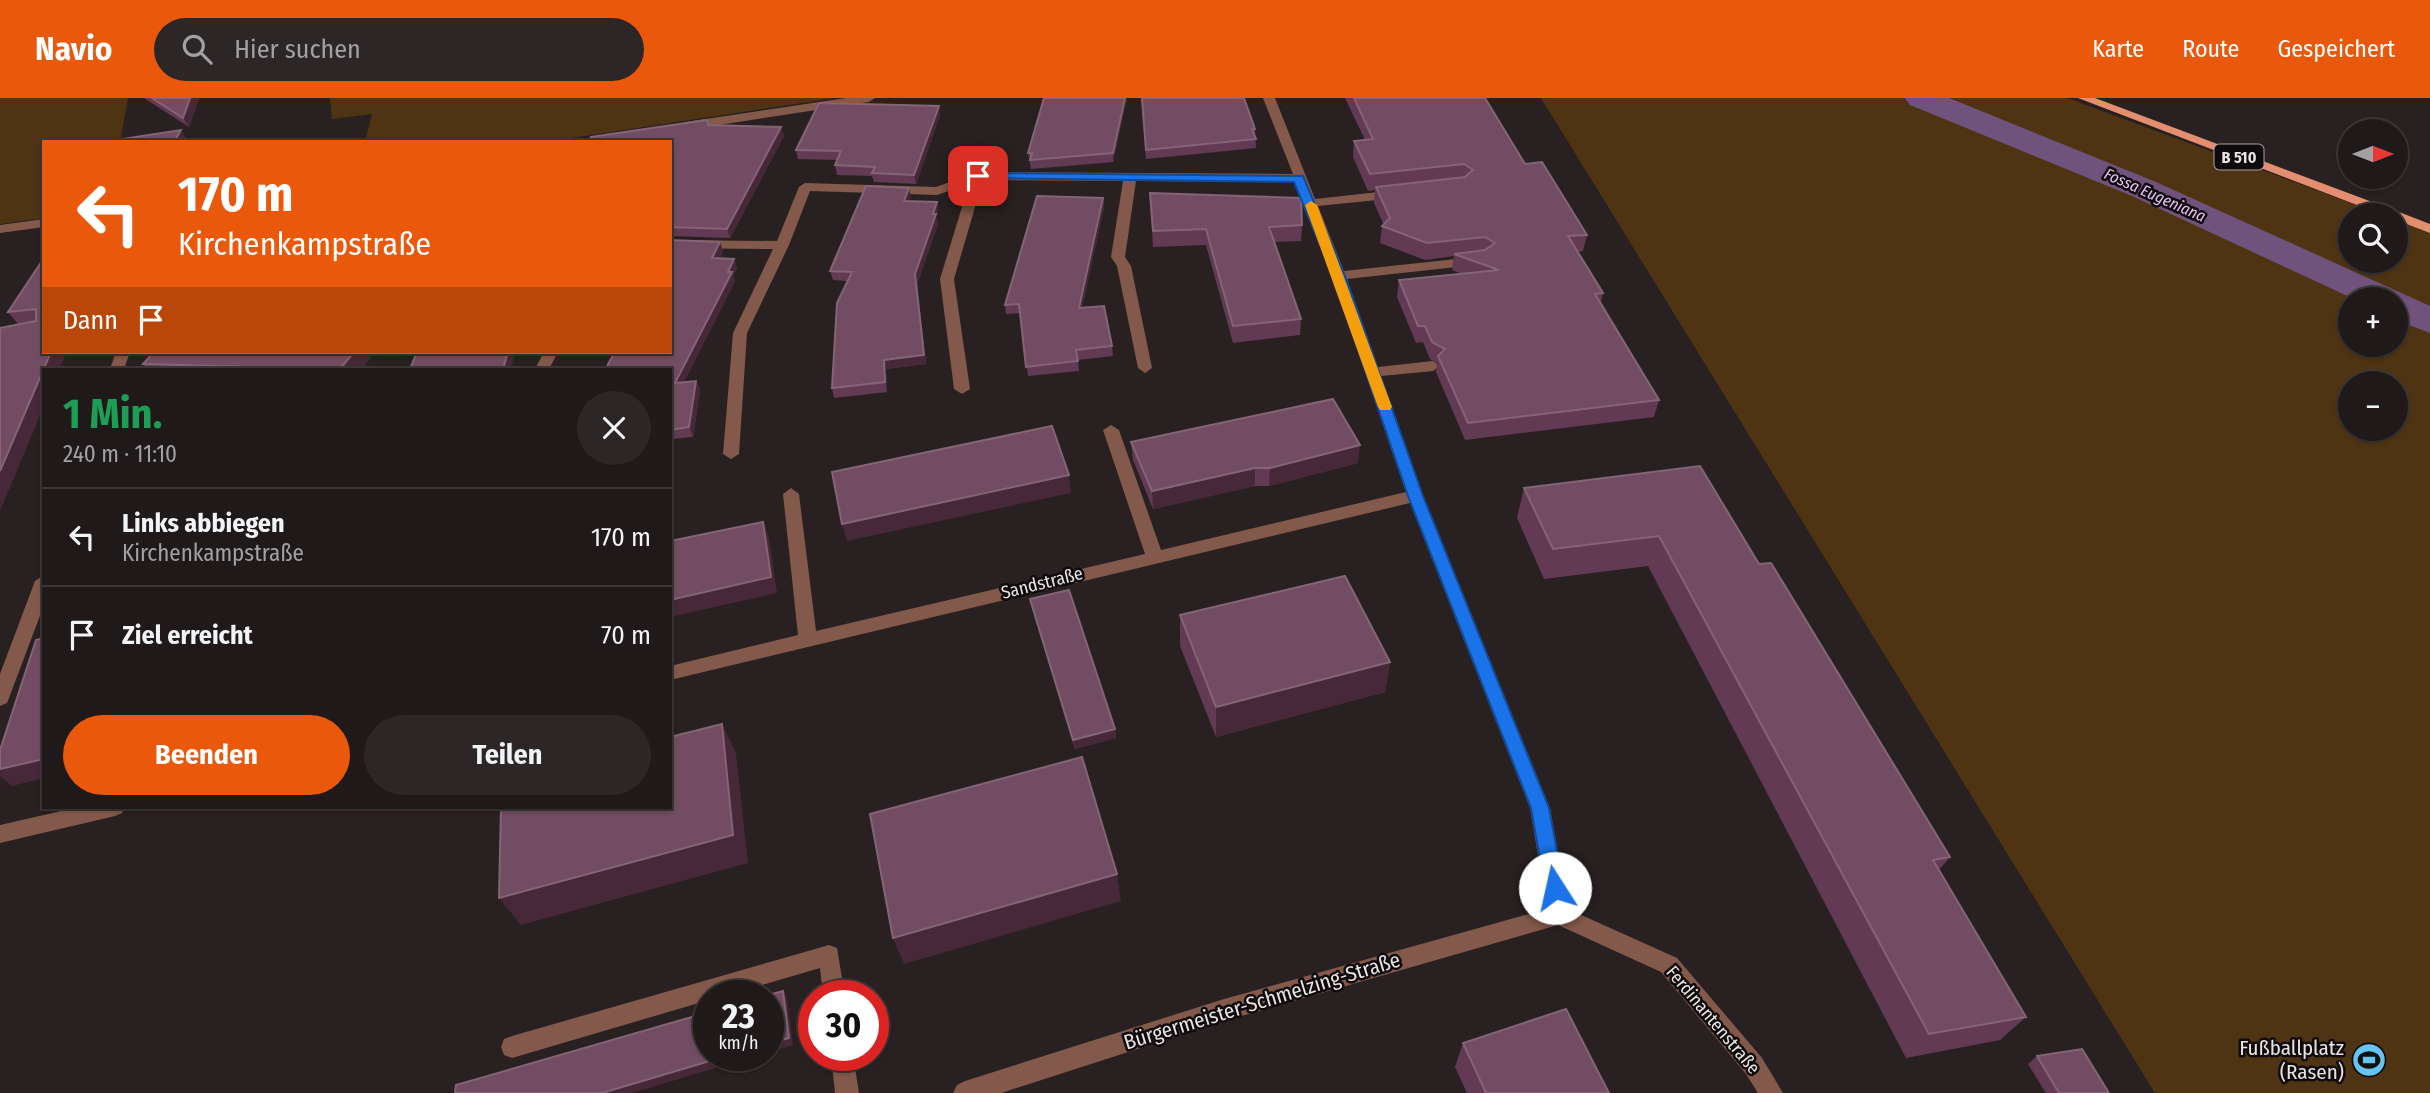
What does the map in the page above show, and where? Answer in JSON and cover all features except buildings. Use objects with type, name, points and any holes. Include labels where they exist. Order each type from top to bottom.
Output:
[{"type":"main road","name":"B 510","points":[[2084,98],[2361,203]]},
{"type":"main road","name":"B 510","points":[[2408,221],[2430,229]]},
{"type":"street","points":[[667,129],[869,98]]},
{"type":"street","points":[[1269,98],[1298,178],[1339,276],[1415,496],[1540,808],[1559,915]]},
{"type":"street","points":[[731,454],[740,333],[782,245],[805,187],[937,191],[978,176],[1298,178]]},
{"type":"street","points":[[962,389],[947,279],[978,176]]},
{"type":"street","points":[[1130,177],[1118,257],[1124,266],[1145,368]]},
{"type":"street","points":[[1310,203],[1407,193]]},
{"type":"street","points":[[0,229],[42,223]]},
{"type":"street","points":[[672,244],[782,245]]},
{"type":"street","points":[[1339,276],[1482,261]]},
{"type":"street","points":[[1373,372],[1433,366]]},
{"type":"street","points":[[1111,430],[1154,556]]},
{"type":"street","points":[[791,494],[808,640]]},
{"type":"street","name":"Sandstraße","points":[[672,673],[1415,496]]},
{"type":"street","points":[[0,698],[42,586]]},
{"type":"street","points":[[0,834],[106,809]]},
{"type":"street","name":"Bürgermeister-Schmelzing-Straße","points":[[965,1093],[1224,1010],[1559,915]]},
{"type":"street","name":"Ferdinantenstraße","points":[[1559,915],[1669,965],[1754,1066],[1771,1093]]},
{"type":"street","points":[[512,1047],[829,955],[832,980]]},
{"type":"street","points":[[844,1071],[847,1093]]},
{"type":"shaded area","points":[[0,98],[128,98],[120,140],[42,140],[42,218],[0,224]]},
{"type":"shaded area","points":[[330,98],[835,98],[557,140],[366,140],[372,114],[332,119]]},
{"type":"shaded area","points":[[1541,98],[2067,98],[2351,203],[2338,203],[2338,273],[2408,273],[2408,225],[2430,233],[2430,1093],[2155,1093]]},
{"type":"waterway","name":"Fossa Eugeniana","points":[[1921,98],[2144,189],[2359,287]]},
{"type":"waterway","name":"Fossa Eugeniana","points":[[2408,311],[2430,321]]},
{"type":"slow traffic","points":[[1311,205],[1385,407]]},
{"type":"place","name":"Fußballplatz (Rasen)","points":[[2369,1060]]},
{"type":"route","points":[[978,176],[1298,178],[1339,276],[1415,496],[1540,808],[1555,888]]}]
